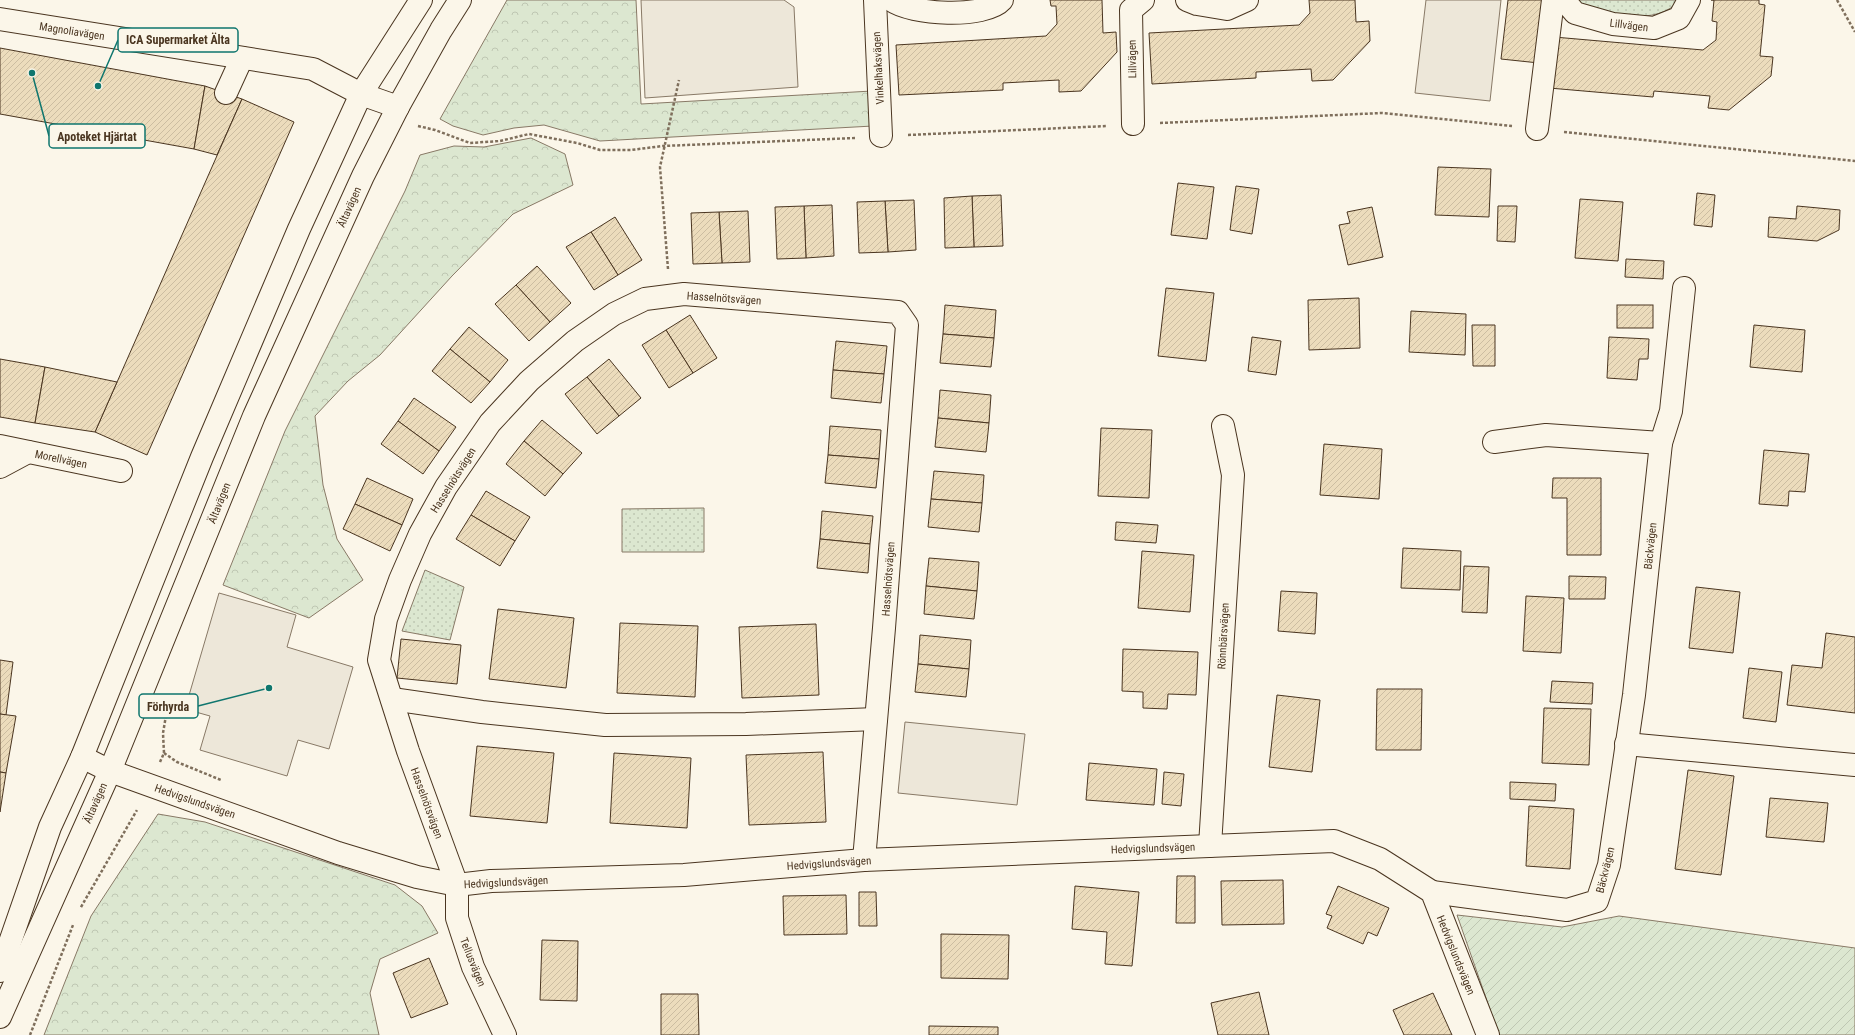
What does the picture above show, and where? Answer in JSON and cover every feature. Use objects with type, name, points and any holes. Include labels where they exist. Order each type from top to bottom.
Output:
[{"type":"street","points":[[0,971],[50,827],[82,757],[202,456],[304,217],[362,94],[421,0]]},
{"type":"street","name":"Ältavägen","points":[[0,1017],[110,771],[254,416],[363,176],[398,107],[441,30],[460,0]]},
{"type":"street","name":"Vinkelhaksvägen","points":[[875,0],[881,136]]},
{"type":"street","points":[[891,0],[918,10],[945,13],[971,11],[997,6],[1002,0]]},
{"type":"street","name":"Lillvägen","points":[[1133,124],[1131,10],[1143,0]]},
{"type":"street","points":[[1187,0],[1197,4],[1227,9],[1247,0]]},
{"type":"street","points":[[1537,129],[1553,0]]},
{"type":"street","name":"Lillvägen","points":[[1564,0],[1575,13],[1612,24],[1654,28],[1679,18],[1689,0]]},
{"type":"street","name":"Magnoliavägen","points":[[0,19],[313,69],[362,94],[398,107]]},
{"type":"street","points":[[226,93],[242,58]]},
{"type":"street","name":"Bäckvägen","points":[[1432,892],[1567,910],[1597,901],[1609,865],[1634,687],[1661,443],[1672,411],[1684,288]]},
{"type":"street","name":"Hasselnötsvägen","points":[[457,885],[408,751],[379,660],[386,619],[400,580],[420,534],[446,487],[490,423],[529,381],[575,341],[614,314],[645,299],[684,294],[898,312],[907,325],[864,860]]},
{"type":"street","name":"Rönnbärsvägen","points":[[1210,846],[1233,475],[1223,426]]},
{"type":"street","points":[[1494,442],[1546,435],[1661,443]]},
{"type":"street","name":"Morellvägen","points":[[0,446],[121,471]]},
{"type":"street","points":[[0,467],[28,452]]},
{"type":"street","points":[[392,699],[482,712],[605,725],[746,724],[876,719]]},
{"type":"street","points":[[1626,744],[1855,765]]},
{"type":"street","name":"Hedvigslundsvägen","points":[[82,757],[110,771],[338,853],[417,877],[457,885],[492,881],[684,875],[864,860],[1334,842],[1380,859],[1432,892],[1488,1035]]},
{"type":"street","name":"Tellusvägen","points":[[457,885],[457,918],[473,967],[505,1035]]},
{"type":"path","points":[[1837,0],[1855,32]]},
{"type":"path","points":[[670,296],[660,167],[679,80]]},
{"type":"path","points":[[416,126],[420,120]]},
{"type":"path","points":[[78,911],[150,785],[164,753],[163,733],[168,702]]},
{"type":"path","points":[[30,1035],[75,919]]},
{"type":"green space","points":[[507,0],[636,0],[641,104],[872,91],[873,126],[600,141],[544,125],[514,128],[483,135],[453,126],[440,119]]},
{"type":"green space","points":[[1575,0],[1679,0],[1670,8],[1658,14],[1629,16],[1599,11]]},
{"type":"green space","points":[[531,138],[565,154],[573,185],[513,214],[452,276],[380,355],[348,381],[315,416],[323,485],[337,539],[363,580],[309,618],[223,585],[285,431],[405,191],[420,155],[454,146],[484,147]]},
{"type":"green space","points":[[704,508],[704,552],[622,552],[622,509]]},
{"type":"green space","points":[[425,570],[464,587],[450,640],[402,631]]},
{"type":"green space","points":[[158,814],[205,822],[395,885],[422,906],[438,933],[380,959],[370,993],[379,1035],[44,1035],[91,916]]},
{"type":"green space","points":[[1457,915],[1562,927],[1619,916],[1855,948],[1855,1035],[1499,1035]]},
{"type":"shaded area","points":[[641,0],[784,0],[794,7],[798,87],[645,98]]},
{"type":"shaded area","points":[[1426,0],[1501,0],[1490,101],[1415,93]]},
{"type":"shaded area","points":[[219,593],[296,615],[287,647],[353,667],[329,749],[298,740],[287,776],[200,750],[210,716],[185,709]]},
{"type":"shaded area","points":[[905,722],[1025,734],[1017,805],[898,793]]},
{"type":"building","points":[[1050,0],[1102,0],[1103,33],[1116,32],[1117,52],[1081,91],[1059,92],[1059,80],[1003,83],[1003,90],[899,95],[896,45],[1046,36],[1057,24],[1056,6],[1051,6]]},
{"type":"building","points":[[1309,0],[1355,0],[1356,22],[1369,21],[1370,41],[1333,80],[1312,81],[1311,69],[1256,72],[1256,78],[1152,84],[1149,33],[1299,25],[1310,13]]},
{"type":"building","points":[[1508,0],[1546,0],[1539,63],[1501,59]]},
{"type":"building","points":[[1714,0],[1759,0],[1759,4],[1765,5],[1760,56],[1773,57],[1771,76],[1729,110],[1708,108],[1710,96],[1654,91],[1653,97],[1549,88],[1554,37],[1703,50],[1716,40],[1717,22],[1712,21]]},
{"type":"building","points":[[0,48],[205,86],[194,149],[0,114]]},
{"type":"building","points":[[205,86],[242,99],[217,155],[194,149]]},
{"type":"building","points":[[242,99],[294,122],[147,455],[95,432]]},
{"type":"building","points":[[1438,167],[1491,169],[1489,217],[1435,215]]},
{"type":"building","points":[[1178,183],[1214,187],[1207,239],[1171,235]]},
{"type":"building","points":[[1236,186],[1259,189],[1252,234],[1230,230]]},
{"type":"building","points":[[1697,193],[1715,195],[1712,227],[1694,225]]},
{"type":"building","points":[[1001,195],[1003,246],[974,247],[972,196]]},
{"type":"building","points":[[972,196],[974,247],[945,248],[944,198]]},
{"type":"building","points":[[1580,199],[1623,202],[1618,261],[1575,258]]},
{"type":"building","points":[[914,200],[916,250],[888,252],[885,201]]},
{"type":"building","points":[[885,201],[888,252],[859,253],[857,202]]},
{"type":"building","points":[[832,205],[834,256],[806,258],[804,206]]},
{"type":"building","points":[[804,206],[806,258],[777,259],[775,207]]},
{"type":"building","points":[[1498,206],[1517,206],[1515,242],[1497,241]]},
{"type":"building","points":[[1797,206],[1840,210],[1839,230],[1817,241],[1768,237],[1769,217],[1796,219]]},
{"type":"building","points":[[1372,207],[1383,257],[1348,265],[1339,225],[1350,223],[1347,212]]},
{"type":"building","points":[[748,211],[750,262],[722,263],[719,212]]},
{"type":"building","points":[[719,212],[722,263],[693,264],[691,213]]},
{"type":"building","points":[[615,217],[642,260],[618,275],[591,232]]},
{"type":"building","points":[[591,232],[618,275],[594,290],[566,247]]},
{"type":"building","points":[[1626,259],[1664,261],[1663,279],[1625,277]]},
{"type":"building","points":[[537,266],[571,303],[550,322],[516,285]]},
{"type":"building","points":[[516,285],[550,322],[529,341],[495,304]]},
{"type":"building","points":[[1166,288],[1214,293],[1206,361],[1158,356]]},
{"type":"building","points":[[1359,298],[1360,348],[1309,350],[1308,300]]},
{"type":"building","points":[[945,305],[996,310],[994,338],[943,334]]},
{"type":"building","points":[[1617,305],[1653,305],[1653,328],[1617,328]]},
{"type":"building","points":[[1411,311],[1466,314],[1465,355],[1409,352]]},
{"type":"building","points":[[690,315],[717,358],[693,373],[666,330]]},
{"type":"building","points":[[1472,325],[1495,325],[1495,366],[1473,366]]},
{"type":"building","points":[[1754,325],[1805,330],[1802,372],[1750,367]]},
{"type":"building","points":[[469,327],[508,360],[490,382],[450,349]]},
{"type":"building","points":[[666,330],[693,373],[669,388],[642,345]]},
{"type":"building","points":[[943,334],[994,338],[991,367],[940,363]]},
{"type":"building","points":[[1252,337],[1281,341],[1276,375],[1248,371]]},
{"type":"building","points":[[1609,337],[1649,339],[1648,359],[1639,359],[1637,380],[1607,378]]},
{"type":"building","points":[[836,341],[887,346],[884,374],[833,370]]},
{"type":"building","points":[[450,349],[490,382],[471,403],[432,371]]},
{"type":"building","points":[[0,359],[45,367],[35,423],[0,417]]},
{"type":"building","points":[[609,359],[641,398],[619,416],[587,377]]},
{"type":"building","points":[[45,367],[117,382],[95,432],[35,423]]},
{"type":"building","points":[[833,370],[884,374],[881,403],[831,398]]},
{"type":"building","points":[[587,377],[619,416],[597,434],[565,394]]},
{"type":"building","points":[[940,390],[991,395],[989,423],[938,418]]},
{"type":"building","points":[[414,398],[456,427],[439,451],[398,421]]},
{"type":"building","points":[[938,418],[989,423],[986,452],[935,447]]},
{"type":"building","points":[[542,420],[582,453],[563,474],[524,441]]},
{"type":"building","points":[[398,421],[439,451],[423,474],[381,444]]},
{"type":"building","points":[[830,426],[881,430],[879,459],[828,455]]},
{"type":"building","points":[[1101,428],[1152,430],[1149,498],[1098,496]]},
{"type":"building","points":[[524,441],[563,474],[545,496],[506,464]]},
{"type":"building","points":[[1324,444],[1382,449],[1379,499],[1320,495]]},
{"type":"building","points":[[1764,450],[1809,454],[1805,492],[1789,491],[1788,506],[1759,504]]},
{"type":"building","points":[[828,455],[879,459],[876,488],[825,483]]},
{"type":"building","points":[[934,471],[984,475],[982,503],[931,499]]},
{"type":"building","points":[[367,478],[413,499],[402,525],[355,504]]},
{"type":"building","points":[[1553,478],[1601,478],[1601,555],[1567,555],[1567,498],[1552,498]]},
{"type":"building","points":[[486,491],[530,517],[515,541],[471,515]]},
{"type":"building","points":[[931,499],[982,503],[979,532],[928,527]]},
{"type":"building","points":[[355,504],[402,525],[390,551],[343,529]]},
{"type":"building","points":[[822,511],[873,516],[870,544],[820,539]]},
{"type":"building","points":[[471,515],[515,541],[500,566],[456,539]]},
{"type":"building","points":[[1116,522],[1158,525],[1156,543],[1115,540]]},
{"type":"building","points":[[820,539],[870,544],[868,573],[817,568]]},
{"type":"building","points":[[1403,548],[1461,551],[1460,590],[1401,588]]},
{"type":"building","points":[[1142,551],[1194,555],[1190,612],[1138,608]]},
{"type":"building","points":[[929,558],[979,562],[977,591],[926,586]]},
{"type":"building","points":[[1464,566],[1489,567],[1487,613],[1462,612]]},
{"type":"building","points":[[1569,576],[1606,577],[1605,599],[1569,599]]},
{"type":"building","points":[[926,586],[977,591],[974,619],[924,614]]},
{"type":"building","points":[[1696,587],[1740,592],[1733,653],[1689,648]]},
{"type":"building","points":[[1281,591],[1317,593],[1315,634],[1278,631]]},
{"type":"building","points":[[1526,596],[1564,598],[1561,653],[1523,651]]},
{"type":"building","points":[[498,609],[574,618],[566,688],[489,679]]},
{"type":"building","points":[[620,623],[698,626],[695,697],[617,693]]},
{"type":"building","points":[[816,624],[819,695],[742,698],[739,627]]},
{"type":"building","points":[[1826,633],[1855,637],[1855,713],[1787,705],[1792,665],[1822,668]]},
{"type":"building","points":[[920,635],[971,640],[969,669],[918,664]]},
{"type":"building","points":[[401,639],[461,645],[457,684],[397,678]]},
{"type":"building","points":[[1123,649],[1198,652],[1196,695],[1168,694],[1167,709],[1143,708],[1143,692],[1122,691]]},
{"type":"building","points":[[0,660],[13,662],[6,715],[0,714]]},
{"type":"building","points":[[918,664],[969,669],[966,697],[915,692]]},
{"type":"building","points":[[1749,668],[1782,672],[1776,722],[1743,718]]},
{"type":"building","points":[[1552,681],[1593,683],[1592,704],[1550,702]]},
{"type":"building","points":[[1377,689],[1422,689],[1421,750],[1376,750]]},
{"type":"building","points":[[1277,695],[1320,700],[1312,772],[1269,767]]},
{"type":"building","points":[[1544,708],[1591,709],[1589,765],[1542,763]]},
{"type":"building","points":[[0,714],[16,716],[6,773],[0,772]]},
{"type":"building","points":[[477,746],[554,753],[547,823],[470,816]]},
{"type":"building","points":[[823,752],[826,822],[749,825],[746,755]]},
{"type":"building","points":[[614,753],[691,758],[687,828],[610,823]]},
{"type":"building","points":[[1089,763],[1157,769],[1154,805],[1086,800]]},
{"type":"building","points":[[1688,770],[1734,776],[1721,875],[1675,869]]},
{"type":"building","points":[[0,772],[6,773],[0,812]]},
{"type":"building","points":[[1164,772],[1184,774],[1181,806],[1162,804]]},
{"type":"building","points":[[1510,782],[1556,784],[1555,801],[1510,799]]},
{"type":"building","points":[[1770,798],[1828,803],[1824,842],[1766,837]]},
{"type":"building","points":[[1529,806],[1574,809],[1570,869],[1526,866]]},
{"type":"building","points":[[1177,876],[1195,876],[1195,923],[1176,923]]},
{"type":"building","points":[[1283,880],[1284,924],[1222,925],[1221,881]]},
{"type":"building","points":[[1075,886],[1139,892],[1132,966],[1105,964],[1107,932],[1072,929]]},
{"type":"building","points":[[1338,886],[1389,908],[1377,936],[1368,932],[1363,944],[1327,928],[1332,916],[1326,914]]},
{"type":"building","points":[[859,892],[876,892],[877,926],[859,926]]},
{"type":"building","points":[[846,895],[847,934],[784,935],[783,896]]},
{"type":"building","points":[[941,934],[1009,935],[1008,979],[941,978]]},
{"type":"building","points":[[542,940],[578,941],[577,1001],[540,1000]]},
{"type":"building","points":[[429,958],[448,1004],[411,1018],[393,973]]},
{"type":"building","points":[[1259,992],[1269,1035],[1218,1035],[1211,1003]]},
{"type":"building","points":[[1433,993],[1452,1035],[1404,1035],[1393,1010]]},
{"type":"building","points":[[661,994],[698,994],[699,1035],[661,1035]]},
{"type":"building","points":[[929,1026],[998,1027],[998,1035],[929,1035]]},
{"type":"place","name":"Apoteket Hjärtat","points":[[32,73]]},
{"type":"place","name":"ICA Supermarket Älta","points":[[98,86]]},
{"type":"place","name":"Förhyrda","points":[[269,688]]}]
